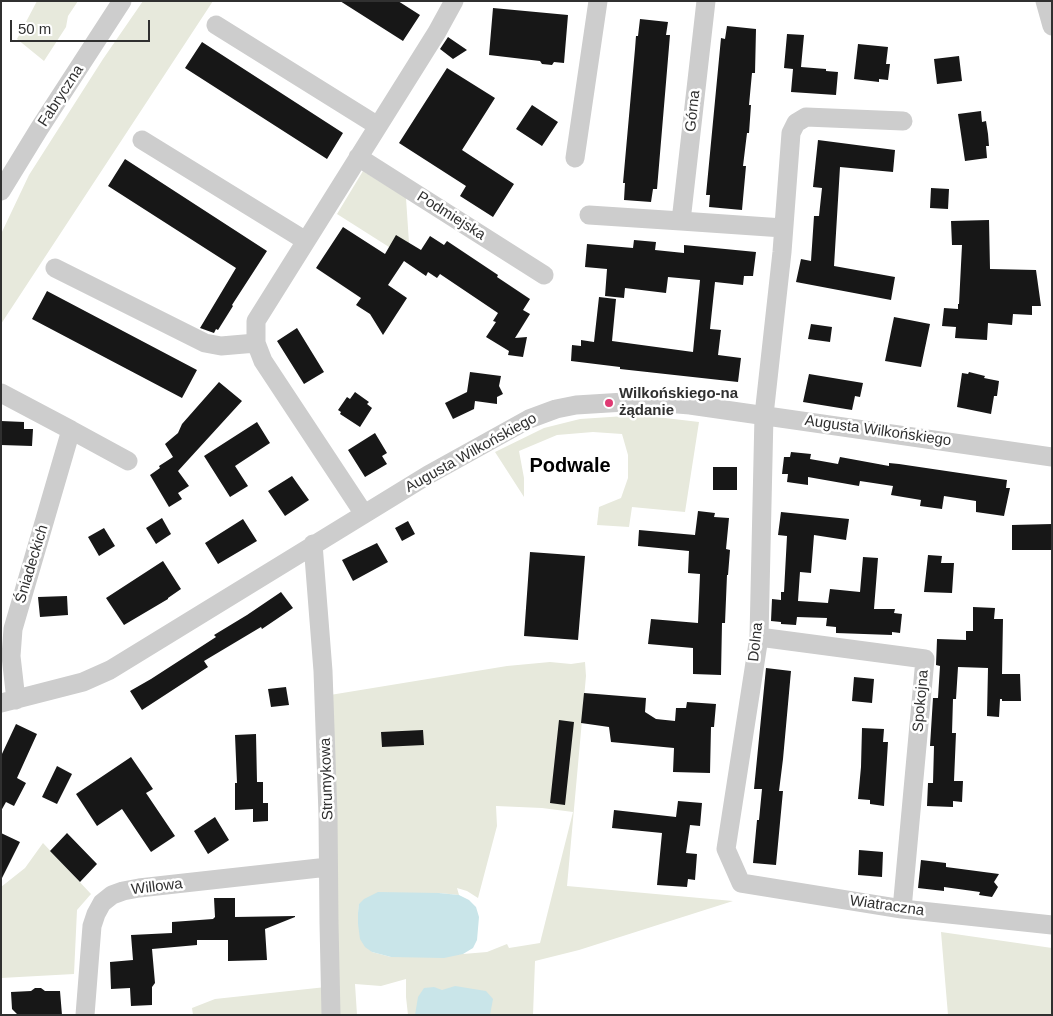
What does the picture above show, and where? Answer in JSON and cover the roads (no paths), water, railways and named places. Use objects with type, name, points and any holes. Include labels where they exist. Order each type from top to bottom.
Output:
[{"type":"street","name":"Fabryczna","points":[[1,191],[122,1]]},
{"type":"street","points":[[364,514],[263,361],[256,342],[256,321],[454,1]]},
{"type":"street","points":[[575,158],[598,1]]},
{"type":"street","name":"Górna","points":[[681,221],[706,1]]},
{"type":"street","points":[[1045,1],[1052,26]]},
{"type":"street","points":[[216,25],[378,126]]},
{"type":"street","points":[[764,415],[783,228],[790,133],[796,123],[806,117],[903,122]]},
{"type":"street","points":[[142,140],[306,241]]},
{"type":"street","name":"Podmiejska","points":[[358,157],[544,275]]},
{"type":"street","points":[[589,215],[783,228]]},
{"type":"street","points":[[55,268],[205,344],[221,346],[256,342]]},
{"type":"street","points":[[1,393],[128,461]]},
{"type":"street","name":"Augusta Wilkońskiego","points":[[8,702],[83,682],[110,670],[428,475],[521,423],[556,409],[576,405],[641,401],[690,405],[1052,457]]},
{"type":"street","name":"Dolna","points":[[734,866],[726,849],[758,636],[764,415]]},
{"type":"street","name":"Śniadeckich","points":[[8,702],[13,629],[72,430]]},
{"type":"street","name":"Strumykowa","points":[[314,544],[323,671],[331,1015]]},
{"type":"street","name":"Spokojna","points":[[758,636],[925,659],[902,909]]},
{"type":"street","name":"Wiatraczna","points":[[734,866],[741,884],[902,909],[1052,925]]},
{"type":"street","name":"Willowa","points":[[85,1015],[92,926],[102,903],[112,895],[139,888],[328,867]]},
{"type":"water","points":[[378,892],[439,893],[459,895],[469,900],[476,907],[479,917],[477,940],[473,948],[463,954],[444,958],[391,957],[372,952],[365,947],[360,939],[358,913],[359,904],[364,899]]},
{"type":"water","points":[[455,986],[486,991],[493,999],[490,1015],[415,1015],[418,997],[424,988],[434,987],[442,990]]},
{"type":"place","name":"Wilkońskiego-na żądanie","points":[[609,403]]},
{"type":"district","name":"Podwale","points":[[570,466]]}]
